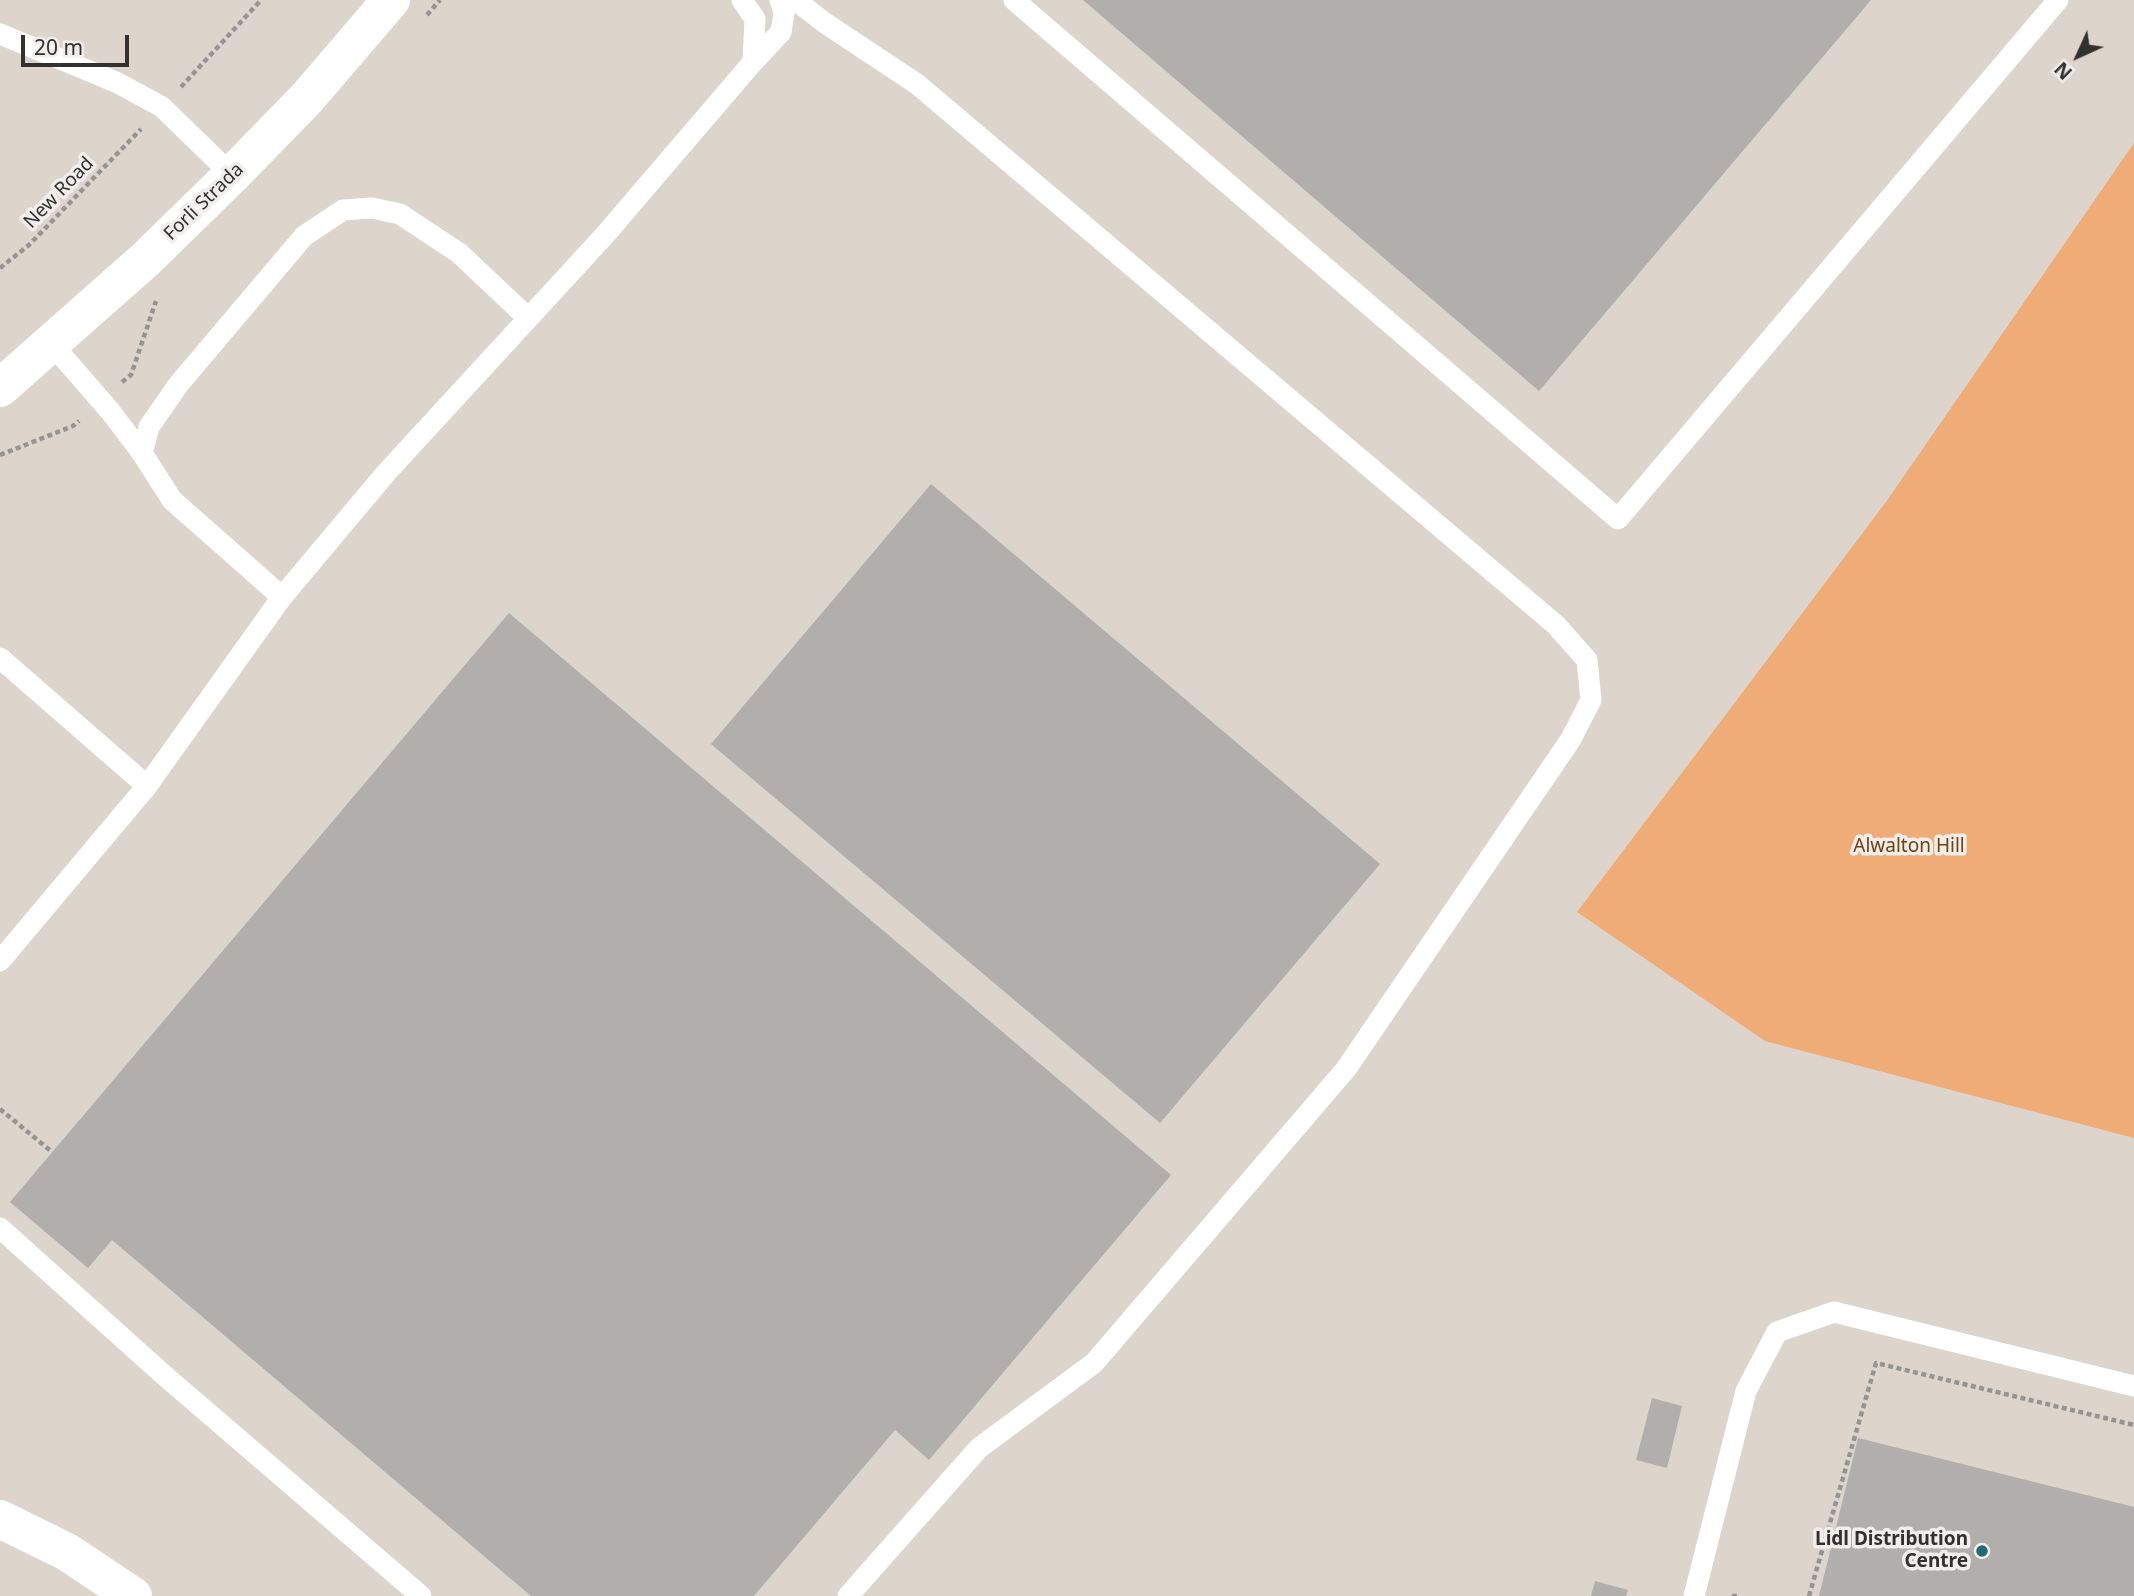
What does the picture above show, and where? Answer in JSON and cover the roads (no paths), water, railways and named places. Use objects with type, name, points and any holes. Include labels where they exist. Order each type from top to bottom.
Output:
[{"type":"street","name":"Forli Strada","points":[[0,388],[146,259],[232,175],[307,98],[391,0]]},
{"type":"street","points":[[0,1519],[67,1552],[133,1596]]},
{"type":"lane","points":[[742,0],[755,19],[754,62]]},
{"type":"lane","points":[[0,961],[147,786],[282,597],[386,473],[604,236],[781,32],[784,13],[780,0]]},
{"type":"lane","points":[[795,0],[917,84],[1556,625],[1587,660],[1591,699],[1571,739],[1346,1069],[1094,1363],[979,1448],[848,1596]]},
{"type":"lane","points":[[1014,0],[1618,519],[2058,0]]},
{"type":"lane","points":[[0,34],[118,83],[162,107],[232,175]]},
{"type":"lane","points":[[142,453],[149,428],[178,385],[304,236],[344,210],[372,208],[400,214],[459,253],[528,318]]},
{"type":"lane","points":[[51,343],[110,411],[142,453],[172,500],[282,597]]},
{"type":"lane","points":[[0,658],[147,786]]},
{"type":"lane","points":[[0,1228],[165,1376],[421,1596]]},
{"type":"lane","points":[[1694,1596],[1746,1391],[1777,1332],[1834,1312],[2134,1387]]},
{"type":"place","name":"Lidl Distribution Centre","points":[[1982,1551]]},
{"type":"park label","name":"Alwalton Hill","points":[[1909,847]]}]
